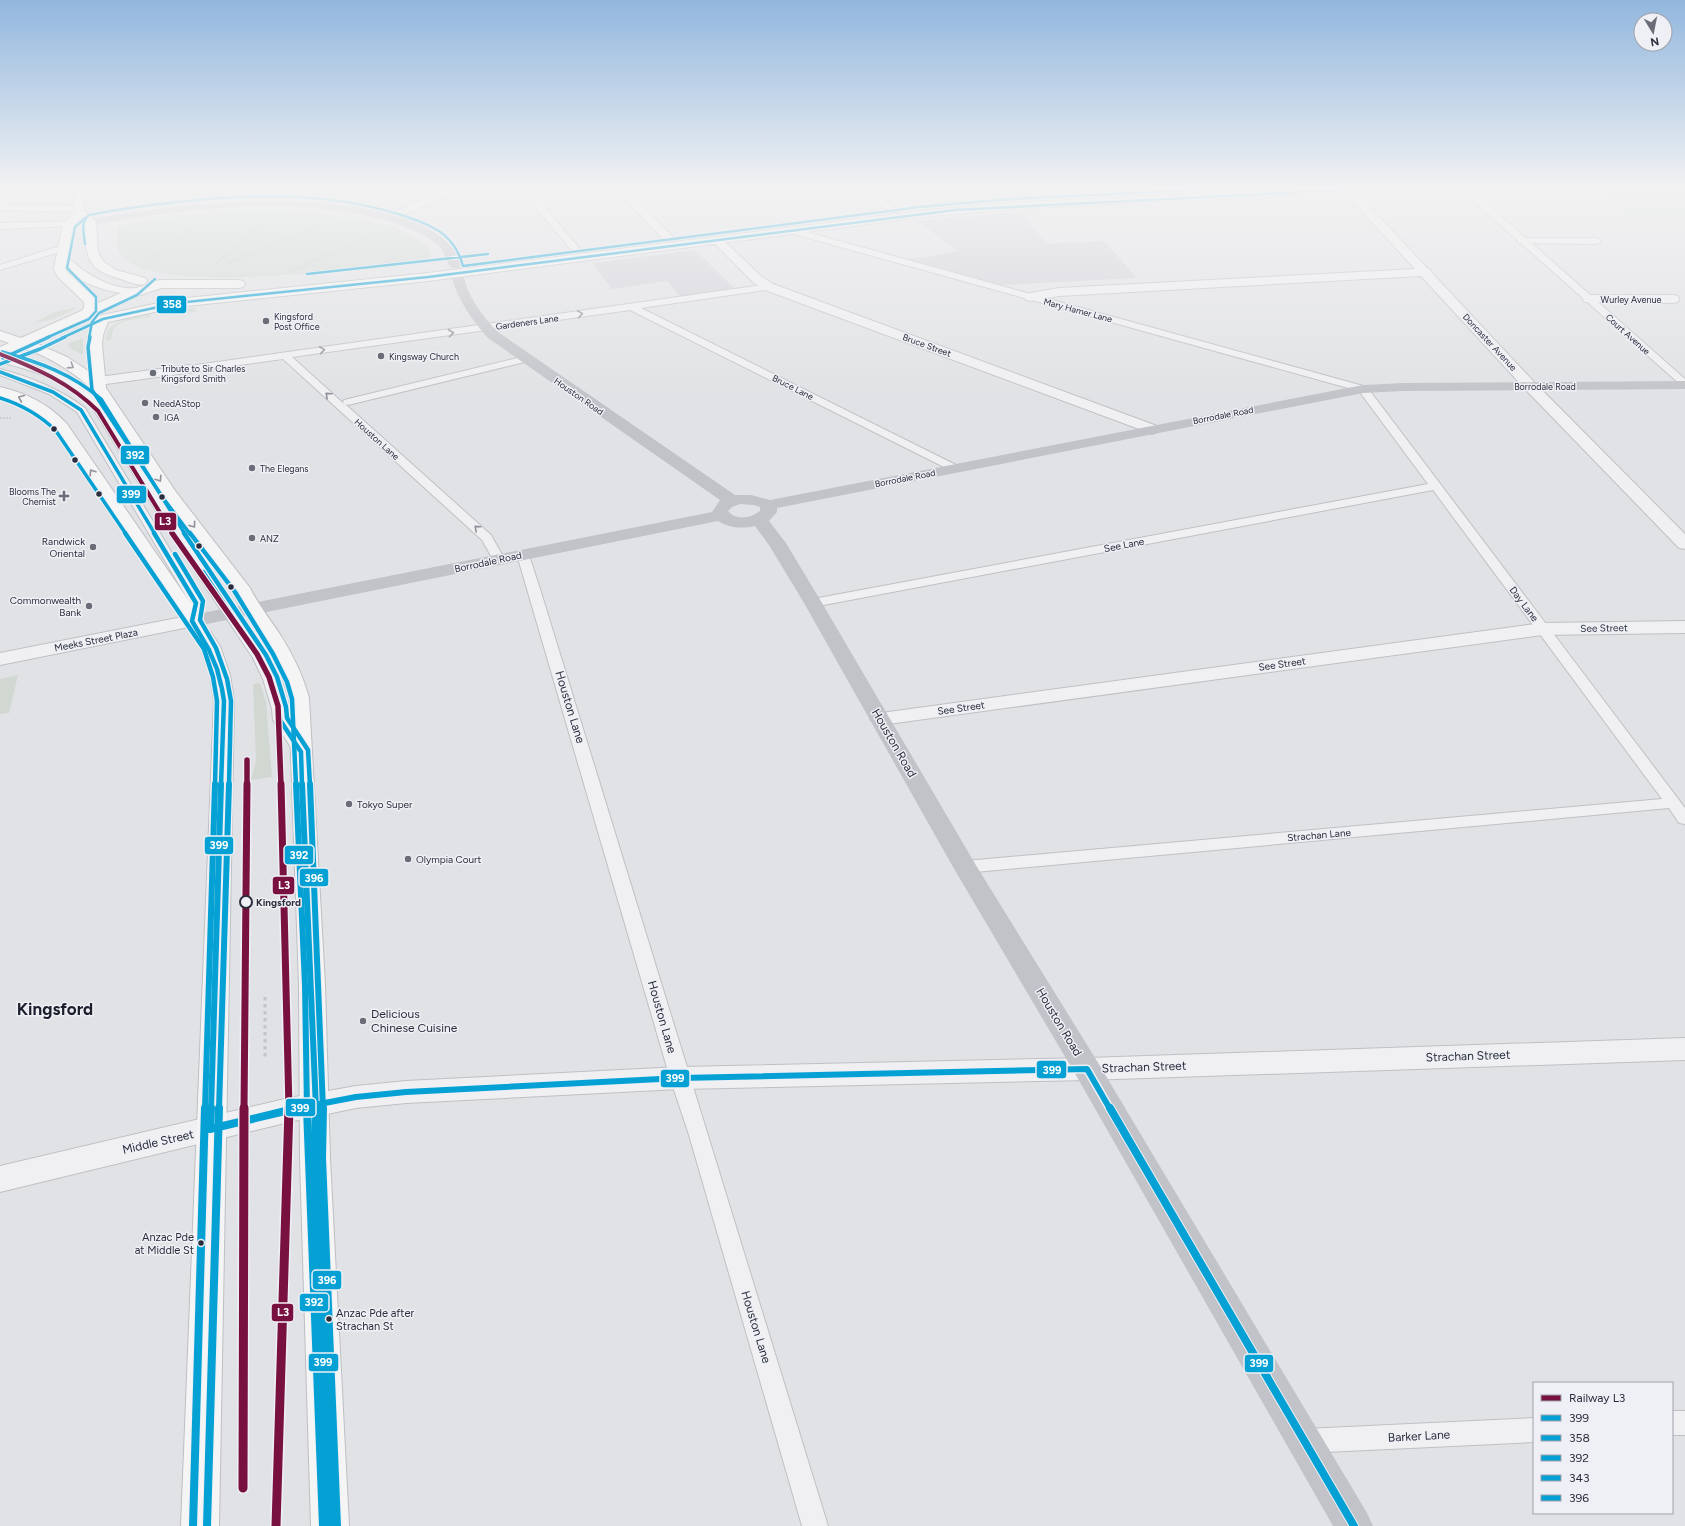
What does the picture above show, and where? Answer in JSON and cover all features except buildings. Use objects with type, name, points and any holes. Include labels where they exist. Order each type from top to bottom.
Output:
[{"type":"main road","points":[[62,257],[60,268],[61,273],[90,302],[90,308],[86,313]]},
{"type":"main road","points":[[65,257],[71,269],[84,278],[103,285],[135,292]]},
{"type":"main road","points":[[94,257],[95,260],[104,268],[119,275],[155,289],[176,294],[241,292],[267,295]]},
{"type":"main road","points":[[2,362],[20,342],[135,292],[188,285],[308,281],[456,270],[533,257]]},
{"type":"main road","points":[[99,385],[95,347],[98,325],[103,319],[177,303],[267,295],[456,270],[567,257]]},
{"type":"main road","points":[[2,362],[40,349],[103,319],[141,300],[155,289]]},
{"type":"main road","points":[[32,325],[70,320]]},
{"type":"main road","points":[[3,328],[20,342],[40,349],[75,368],[99,385],[169,494],[241,588],[265,627],[296,685],[299,698],[304,798],[316,1105],[315,1158],[330,1526]]},
{"type":"main road","points":[[0,391],[22,398],[42,408],[56,420],[210,646],[220,675],[224,701],[210,1130],[200,1526]]},
{"type":"street","name":"Houston Road","points":[[452,257],[458,282],[470,305],[486,328],[526,359],[732,501]]},
{"type":"street","name":"Bruce Street","points":[[735,257],[758,280],[769,287],[1152,429]]},
{"type":"street","name":"Doncaster Avenue","points":[[1412,257],[1530,386],[1685,544]]},
{"type":"street","points":[[1030,297],[1067,291],[1426,272]]},
{"type":"street","name":"Wurley Avenue","points":[[1588,298],[1673,299]]},
{"type":"street","points":[[99,385],[189,369]]},
{"type":"street","name":"Borrodale Road","points":[[192,621],[721,515],[734,521],[954,468],[1363,389],[1404,387],[1685,385]]},
{"type":"street","points":[[721,515],[720,511],[722,507],[732,501],[754,500],[763,513]]},
{"type":"street","name":"Houston Road","points":[[763,513],[777,543],[881,719],[965,868],[1087,1068],[1354,1526]]},
{"type":"street","name":"Meeks Street Plaza","points":[[0,659],[192,621]]},
{"type":"street","name":"See Street","points":[[881,719],[1542,629],[1685,627]]},
{"type":"street","name":"Strachan Street","points":[[316,1105],[356,1097],[406,1092],[680,1078],[1087,1068],[1685,1048]]},
{"type":"street","name":"Middle Street","points":[[0,1179],[210,1130],[245,1120],[316,1105]]},
{"type":"lane","points":[[0,268],[49,257]]},
{"type":"lane","name":"Mary Hamer Lane","points":[[887,257],[1363,389]]},
{"type":"lane","name":"Court Avenue","points":[[1541,257],[1685,385]]},
{"type":"lane","name":"Gardeners Lane","points":[[189,369],[769,287]]},
{"type":"lane","name":"Bruce Lane","points":[[632,307],[954,468]]},
{"type":"lane","name":"Houston Lane","points":[[284,355],[487,538],[499,560]]},
{"type":"lane","points":[[348,402],[526,359]]},
{"type":"lane","points":[[2,362],[69,382],[81,390],[95,403],[176,532],[264,665],[274,692],[280,720],[301,752]]},
{"type":"lane","points":[[2,362],[68,399],[81,410],[196,602],[192,621]]},
{"type":"lane","name":"Day Lane","points":[[1363,389],[1685,819]]},
{"type":"lane","name":"See Lane","points":[[813,603],[1436,486]]},
{"type":"lane","name":"Houston Lane","points":[[523,555],[815,1526]]},
{"type":"lane","name":"Strachan Lane","points":[[965,868],[1673,803]]},
{"type":"lane","points":[[1673,1423],[1685,1423]]},
{"type":"lane","name":"Barker Lane","points":[[1305,1441],[1533,1430]]},
{"type":"path","points":[[146,264],[155,257]]},
{"type":"path","points":[[217,267],[212,266],[223,257]]},
{"type":"path","points":[[227,264],[243,257]]},
{"type":"path","points":[[295,269],[322,257]]},
{"type":"path","points":[[265,997],[265,1060]]},
{"type":"shaded area","points":[[124,257],[431,257],[430,260],[417,263],[379,268],[251,277],[187,276],[158,272],[136,266]]},
{"type":"shaded area","points":[[638,257],[702,257],[735,289],[681,297],[667,281],[612,289],[592,263]]},
{"type":"shaded area","points":[[922,257],[1118,257],[1137,278],[1001,285],[907,259]]},
{"type":"shaded area","points":[[79,307],[54,319],[34,323],[54,312]]},
{"type":"shaded area","points":[[195,308],[196,312],[162,316],[163,310]]},
{"type":"shaded area","points":[[151,312],[151,317],[130,320],[116,326],[113,330],[111,340],[106,341],[110,328],[116,323]]},
{"type":"shaded area","points":[[83,338],[83,354],[68,347],[71,346],[67,344]]},
{"type":"shaded area","points":[[18,675],[9,713],[0,714],[0,679]]},
{"type":"shaded area","points":[[260,683],[266,702],[272,777],[251,780],[256,761],[253,684]]},
{"type":"rail line","name":"L3","points":[[0,354],[40,370],[65,383],[98,411],[178,542],[257,654],[269,677],[278,706],[281,768],[289,1110],[276,1526]]},
{"type":"rail line","name":"L3","points":[[243,1488],[243,1172],[247,760]]},
{"type":"transit line","name":"392","points":[[3,358],[89,319],[96,311],[96,297],[67,268],[69,257]]},
{"type":"transit line","name":"343","points":[[307,274],[459,257]]},
{"type":"transit line","name":"343","points":[[461,257],[463,266],[531,257]]},
{"type":"transit line","name":"358","points":[[0,364],[40,349],[103,319],[177,303],[428,277],[584,257]]},
{"type":"transit line","name":"392","points":[[155,279],[137,295],[99,313],[92,322],[88,347],[92,390],[163,498],[235,592],[273,654],[287,682],[292,699],[305,985],[308,1158],[323,1526]]},
{"type":"transit line","name":"396","points":[[2,352],[42,364],[67,375],[101,399],[181,528],[266,655],[277,677],[286,707],[287,718],[308,750],[323,1105],[322,1158],[337,1526]]},
{"type":"transit line","name":"399","points":[[0,372],[53,392],[81,410],[196,603],[192,621],[209,650],[220,679],[224,701],[210,1129],[289,1110],[356,1097],[406,1092],[680,1078],[1087,1069],[1354,1526]]},
{"type":"transit line","name":"392","points":[[0,398],[31,411],[56,431],[204,649],[213,677],[217,701],[193,1526]]},
{"type":"transit line","name":"396","points":[[175,554],[203,601],[200,620],[216,648],[224,668],[231,701],[207,1526]]},
{"type":"transit line","name":"399","points":[[203,572],[242,631],[270,679],[279,709],[280,720],[301,752],[316,1105],[315,1158],[330,1526]]},
{"type":"place","name":"Kingsford Post Office","points":[[266,321]]},
{"type":"place","name":"Kingsway Church","points":[[381,356]]},
{"type":"place","name":"Tribute to Sir Charles Kingsford Smith","points":[[153,373]]},
{"type":"place","name":"NeedAStop","points":[[145,403]]},
{"type":"place","name":"IGA","points":[[156,417]]},
{"type":"place","name":"The Elegans","points":[[252,468]]},
{"type":"place","name":"Blooms The Chemist","points":[[64,496]]},
{"type":"place","name":"ANZ","points":[[252,538]]},
{"type":"place","name":"Randwick Oriental","points":[[93,547]]},
{"type":"place","name":"Commonwealth Bank","points":[[89,606]]},
{"type":"place","name":"Tokyo Super","points":[[349,804]]},
{"type":"place","name":"Olympia Court","points":[[408,859]]},
{"type":"place","name":"Kingsford","points":[[246,902]]},
{"type":"place","name":"Delicious Chinese Cuisine","points":[[363,1021]]},
{"type":"place","name":"Anzac Pde at Middle St","points":[[201,1243]]},
{"type":"place","name":"Anzac Pde after Strachan St","points":[[329,1319]]},
{"type":"district","name":"Kingsford","points":[[55,1009]]}]
